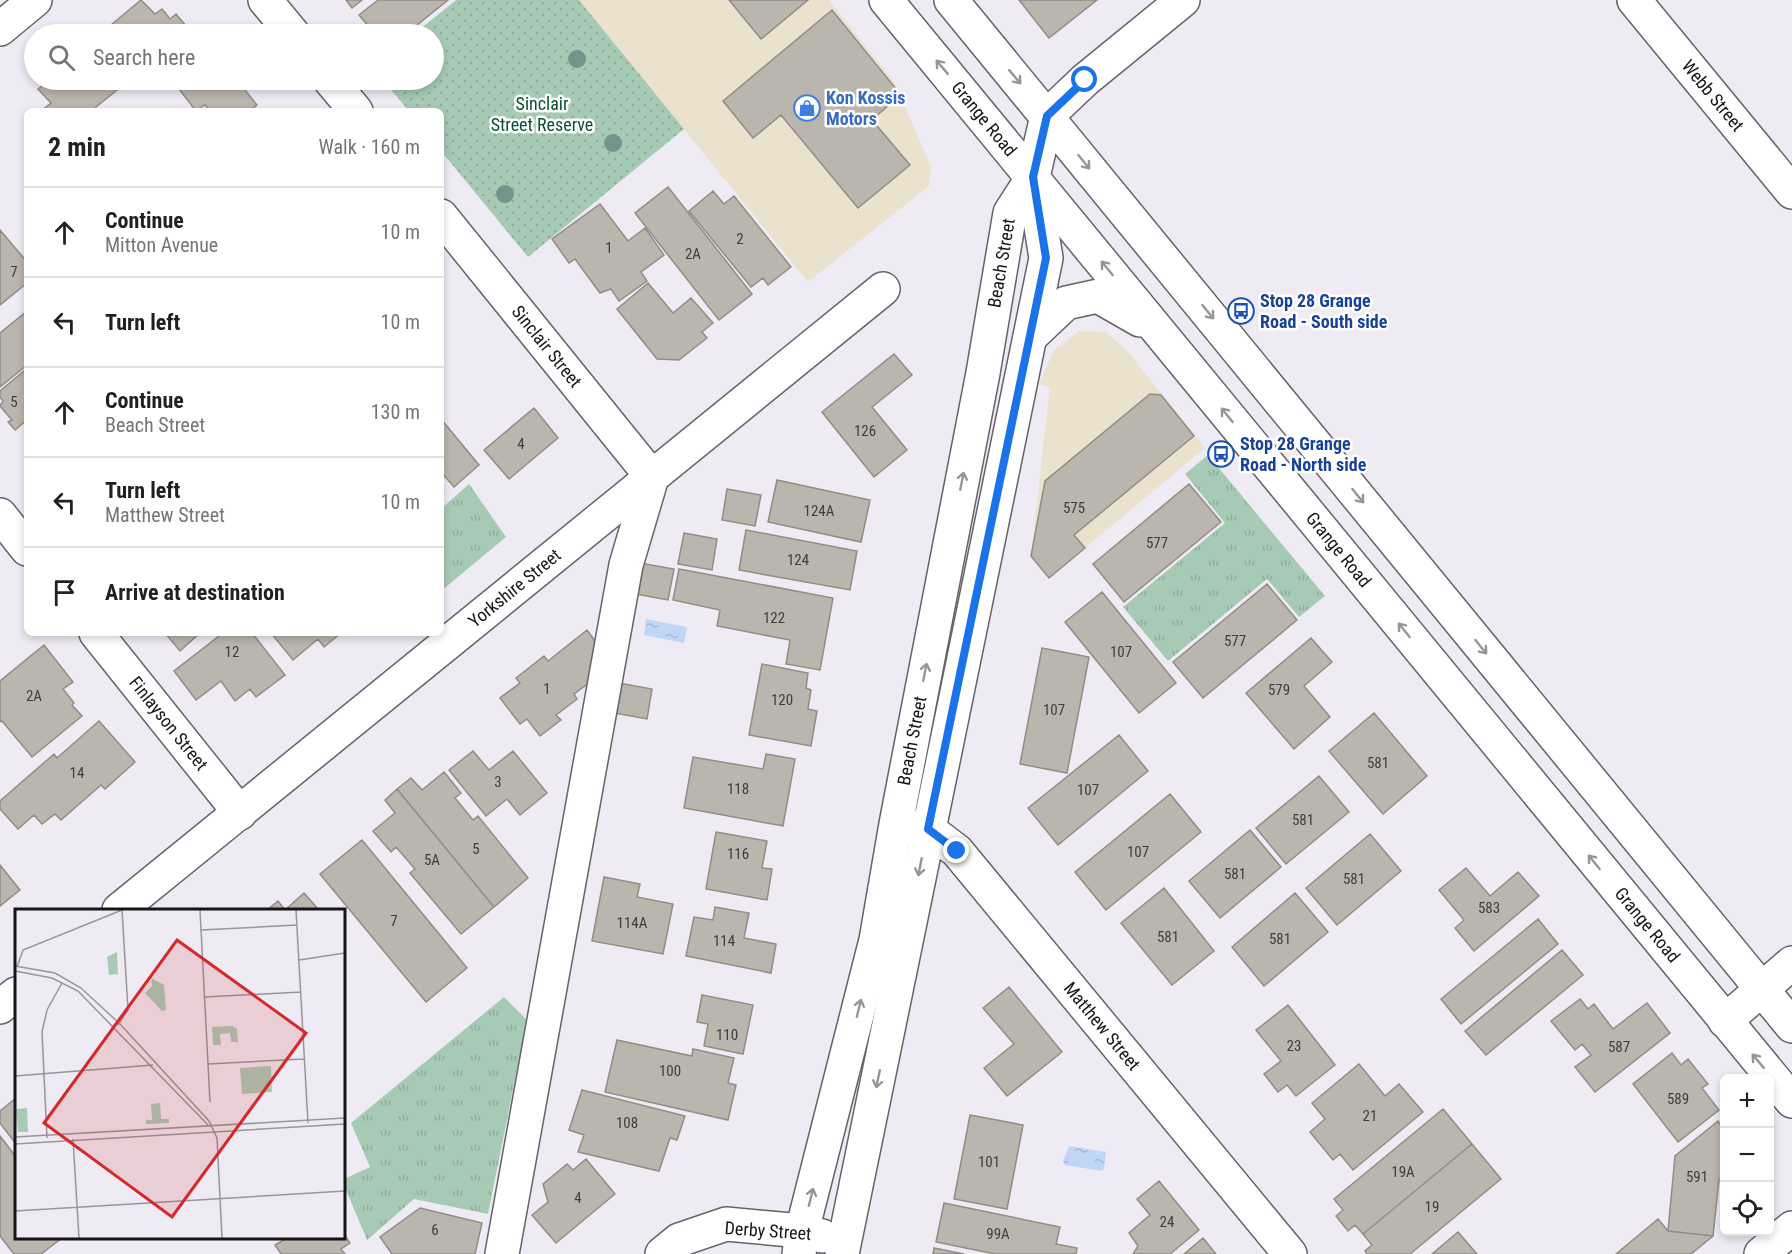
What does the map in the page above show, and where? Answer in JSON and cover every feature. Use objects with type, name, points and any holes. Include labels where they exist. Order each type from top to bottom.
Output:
[{"type":"street","points":[[0,29],[35,0]]},
{"type":"street","points":[[265,0],[285,24]]},
{"type":"street","name":"Grange Road","points":[[886,0],[1792,1101]]},
{"type":"street","points":[[951,0],[1792,1026]]},
{"type":"street","points":[[1033,177],[1047,116],[1085,80],[1183,0]]},
{"type":"street","name":"Webb Street","points":[[1634,0],[1792,192]]},
{"type":"street","points":[[338,90],[353,108]]},
{"type":"street","name":"Beach Street","points":[[844,1248],[1046,258],[1033,177]]},
{"type":"street","name":"Beach Street","points":[[800,1243],[876,940],[1011,213],[1033,177]]},
{"type":"street","name":"Sinclair Street","points":[[444,220],[652,477]]},
{"type":"street","name":"Yorkshire Street","points":[[120,909],[883,289]]},
{"type":"street","points":[[1030,337],[1066,303],[1098,296],[1157,330]]},
{"type":"street","points":[[501,1254],[627,565],[652,477]]},
{"type":"street","points":[[0,515],[24,545]]},
{"type":"street","name":"Finlayson Street","points":[[98,636],[240,813]]},
{"type":"street","points":[[896,825],[928,829]]},
{"type":"street","name":"Matthew Street","points":[[928,829],[957,851],[1290,1254]]},
{"type":"street","points":[[1725,1021],[1792,963]]},
{"type":"street","points":[[0,1007],[15,995]]},
{"type":"street","name":"Derby Street","points":[[662,1254],[679,1240],[726,1224],[800,1243],[844,1248]]},
{"type":"street","points":[[1761,1254],[1792,1228]]},
{"type":"shaded area","points":[[579,0],[829,0],[895,83],[931,167],[929,186],[808,282]]},
{"type":"shaded area","points":[[1079,331],[1106,332],[1128,352],[1205,448],[1049,578],[1031,556],[1050,387],[1039,384],[1054,350]]},
{"type":"green space","name":"Sinclair Street Reserve","points":[[456,0],[579,0],[684,129],[528,257],[444,155],[444,108],[406,108],[391,90],[444,90],[444,24],[426,24]]},
{"type":"green space","points":[[1208,455],[1325,596],[1299,617],[1267,579],[1168,661],[1123,607],[1225,523],[1185,474]]},
{"type":"green space","points":[[469,484],[506,537],[444,589],[444,506]]},
{"type":"green space","points":[[504,997],[527,1020],[488,1214],[414,1199],[367,1240],[345,1187],[345,1179],[370,1167],[351,1123]]},
{"type":"water","points":[[646,619],[687,627],[684,643],[644,635]]},
{"type":"water","points":[[1069,1146],[1106,1152],[1102,1171],[1065,1165],[1063,1161]]},
{"type":"building","points":[[141,0],[155,14],[162,9],[170,19],[176,14],[184,24],[112,24]]},
{"type":"building","points":[[346,0],[362,0],[352,8]]},
{"type":"building","points":[[378,0],[448,0],[418,24],[367,24],[359,15]]},
{"type":"building","points":[[729,0],[808,0],[761,39]]},
{"type":"building","points":[[1019,0],[1097,0],[1049,38]]},
{"type":"building","name":"Kon Kossis Motors","points":[[832,10],[897,90],[899,96],[872,120],[910,165],[858,208],[781,115],[753,138],[723,101]]},
{"type":"building","points":[[39,90],[117,90],[95,108],[45,108],[51,103]]},
{"type":"building","points":[[180,90],[245,90],[257,105],[253,108],[208,108],[205,105],[194,108]]},
{"type":"building","points":[[668,187],[752,294],[719,320],[635,213]]},
{"type":"building","points":[[713,191],[724,204],[734,196],[791,267],[768,285],[763,278],[751,287],[689,211]]},
{"type":"building","points":[[600,204],[628,241],[645,228],[664,255],[641,272],[647,281],[619,301],[611,289],[600,293],[575,259],[569,263],[552,239]]},
{"type":"building","points":[[0,230],[24,258],[24,285],[0,305]]},
{"type":"building","points":[[648,283],[673,313],[691,298],[713,323],[702,332],[707,338],[679,360],[657,359],[617,309]]},
{"type":"building","points":[[24,313],[24,367],[0,387],[0,333]]},
{"type":"building","points":[[894,354],[912,375],[872,407],[907,450],[874,477],[822,412]]},
{"type":"building","points":[[24,371],[24,422],[15,430],[8,422],[12,420],[0,406],[3,401],[0,391]]},
{"type":"building","points":[[1150,394],[1161,395],[1194,436],[1074,535],[1085,548],[1049,578],[1031,556],[1045,481]]},
{"type":"building","points":[[534,408],[558,438],[509,479],[484,450]]},
{"type":"building","points":[[444,423],[479,465],[454,487],[444,475]]},
{"type":"building","points":[[777,480],[870,500],[861,542],[768,522]]},
{"type":"building","points":[[1189,484],[1221,522],[1124,602],[1093,564]]},
{"type":"building","points":[[727,489],[761,495],[755,526],[722,520]]},
{"type":"building","points":[[746,530],[857,551],[850,590],[739,570]]},
{"type":"building","points":[[684,533],[717,539],[712,570],[678,564]]},
{"type":"building","points":[[640,563],[674,569],[668,600],[635,594]]},
{"type":"building","points":[[679,569],[833,598],[820,670],[786,664],[790,640],[717,626],[720,610],[673,600]]},
{"type":"building","points":[[1267,584],[1297,620],[1203,698],[1173,662]]},
{"type":"building","points":[[1102,592],[1176,683],[1139,713],[1065,622]]},
{"type":"building","points":[[587,630],[600,648],[597,677],[574,694],[577,699],[556,715],[561,720],[540,736],[527,719],[520,724],[500,698],[520,683],[516,678],[544,656],[548,661]]},
{"type":"building","points":[[168,636],[197,636],[180,651]]},
{"type":"building","points":[[219,636],[254,636],[285,675],[256,697],[250,689],[235,701],[221,681],[196,700],[174,671]]},
{"type":"building","points":[[273,636],[337,636],[324,647],[318,639],[293,660]]},
{"type":"building","points":[[1311,638],[1332,662],[1304,686],[1330,717],[1294,749],[1246,693]]},
{"type":"building","points":[[44,645],[73,682],[63,689],[74,703],[72,705],[82,716],[32,757],[2,721],[0,722],[0,681]]},
{"type":"building","points":[[1042,648],[1089,657],[1067,773],[1020,764]]},
{"type":"building","points":[[762,664],[808,673],[806,688],[811,690],[808,709],[817,711],[811,746],[749,735]]},
{"type":"building","points":[[619,683],[652,689],[647,719],[614,713]]},
{"type":"building","points":[[1374,713],[1427,776],[1383,814],[1329,751]]},
{"type":"building","points":[[99,721],[135,762],[105,789],[101,785],[61,820],[55,814],[42,824],[34,815],[18,829],[0,809],[0,801],[54,754],[57,758]]},
{"type":"building","points":[[1119,735],[1148,771],[1058,845],[1028,808]]},
{"type":"building","points":[[473,751],[489,770],[513,751],[547,793],[520,815],[507,799],[486,816],[449,770]]},
{"type":"building","points":[[766,754],[795,759],[783,826],[684,808],[693,757],[763,769]]},
{"type":"building","points":[[444,772],[461,793],[455,798],[473,820],[478,816],[528,878],[494,907],[397,789],[411,778],[422,790]]},
{"type":"building","points":[[1319,776],[1349,812],[1286,864],[1256,828]]},
{"type":"building","points":[[397,789],[494,907],[461,934],[410,873],[415,869],[396,847],[391,852],[373,831],[395,813],[385,800]]},
{"type":"building","points":[[1170,794],[1201,832],[1106,910],[1075,872]]},
{"type":"building","points":[[1250,830],[1281,867],[1220,918],[1189,881]]},
{"type":"building","points":[[716,832],[767,841],[762,868],[772,869],[767,900],[706,889]]},
{"type":"building","points":[[1370,834],[1401,871],[1337,925],[1306,888]]},
{"type":"building","points":[[362,840],[467,968],[426,1002],[320,874]]},
{"type":"building","points":[[0,865],[20,890],[0,906]]},
{"type":"building","points":[[1466,868],[1490,896],[1518,872],[1539,896],[1474,951],[1455,928],[1464,920],[1439,890]]},
{"type":"building","points":[[604,877],[640,884],[637,897],[673,904],[663,954],[592,941]]},
{"type":"building","points":[[1164,888],[1214,951],[1172,985],[1121,923]]},
{"type":"building","points":[[304,893],[318,909],[286,909]]},
{"type":"building","points":[[1295,893],[1328,932],[1264,986],[1232,947]]},
{"type":"building","points":[[278,901],[284,909],[268,909]]},
{"type":"building","points":[[715,907],[749,913],[744,938],[776,944],[771,973],[686,956],[694,917],[713,920]]},
{"type":"building","points":[[1538,919],[1558,944],[1461,1024],[1441,999]]},
{"type":"building","points":[[1562,950],[1583,975],[1486,1055],[1465,1031]]},
{"type":"building","points":[[1009,987],[1062,1052],[1007,1096],[984,1068],[1014,1044],[983,1008]]},
{"type":"building","points":[[702,995],[753,1005],[743,1054],[704,1046],[708,1024],[697,1022]]},
{"type":"building","points":[[1580,999],[1588,1009],[1594,1004],[1613,1029],[1647,1003],[1670,1033],[1595,1092],[1575,1067],[1591,1055],[1582,1044],[1575,1050],[1551,1021]]},
{"type":"building","points":[[1288,1005],[1335,1065],[1296,1096],[1287,1085],[1278,1092],[1264,1074],[1281,1061],[1256,1030]]},
{"type":"building","points":[[617,1040],[692,1056],[693,1049],[734,1058],[728,1083],[736,1085],[728,1120],[605,1092]]},
{"type":"building","points":[[1672,1053],[1681,1065],[1688,1059],[1708,1084],[1702,1088],[1719,1110],[1678,1142],[1633,1084]]},
{"type":"building","points":[[1359,1064],[1385,1096],[1399,1084],[1423,1112],[1353,1170],[1340,1154],[1333,1160],[1310,1132],[1325,1119],[1312,1103]]},
{"type":"building","points":[[582,1090],[685,1116],[677,1140],[670,1138],[659,1171],[578,1152],[584,1135],[569,1130]]},
{"type":"building","points":[[15,1099],[15,1143],[0,1123],[0,1111]]},
{"type":"building","points":[[1443,1109],[1472,1144],[1363,1234],[1355,1225],[1348,1231],[1336,1216],[1343,1210],[1334,1199]]},
{"type":"building","points":[[970,1115],[1023,1125],[1007,1209],[954,1199]]},
{"type":"building","points":[[1718,1121],[1720,1124],[1720,1179],[1713,1236],[1668,1231],[1675,1156]]},
{"type":"building","points":[[0,1136],[15,1156],[15,1239],[61,1239],[41,1254],[14,1254],[0,1236]]},
{"type":"building","points":[[1472,1144],[1501,1179],[1410,1254],[1367,1254],[1365,1251],[1372,1245],[1363,1234]]},
{"type":"building","points":[[586,1159],[615,1194],[556,1243],[532,1215],[548,1202],[543,1184],[567,1164],[573,1170]]},
{"type":"building","points":[[1159,1181],[1199,1230],[1170,1254],[1133,1254],[1138,1246],[1129,1233],[1150,1215],[1137,1199]]},
{"type":"building","points":[[944,1203],[1060,1227],[1056,1244],[1077,1248],[1076,1254],[995,1254],[936,1242]]},
{"type":"building","points":[[420,1208],[482,1223],[475,1254],[392,1254],[380,1237]]},
{"type":"building","points":[[1658,1219],[1668,1231],[1713,1236],[1691,1254],[1616,1254]]},
{"type":"building","points":[[1458,1232],[1477,1254],[1432,1254]]},
{"type":"building","points":[[345,1236],[350,1243],[341,1249],[345,1254],[281,1254],[275,1245],[285,1239],[345,1239]]},
{"type":"building","points":[[1203,1238],[1216,1254],[1184,1254]]},
{"type":"building","points":[[934,1248],[964,1254],[933,1254]]},
{"type":"place","name":"Kon Kossis Motors","points":[[807,108]]},
{"type":"place","name":"Stop 28 Grange Road - South side","points":[[1241,311]]},
{"type":"place","name":"Stop 28 Grange Road - North side","points":[[1221,454]]},
{"type":"route","points":[[957,851],[928,829],[1046,258],[1033,177],[1047,116],[1085,80]]}]
